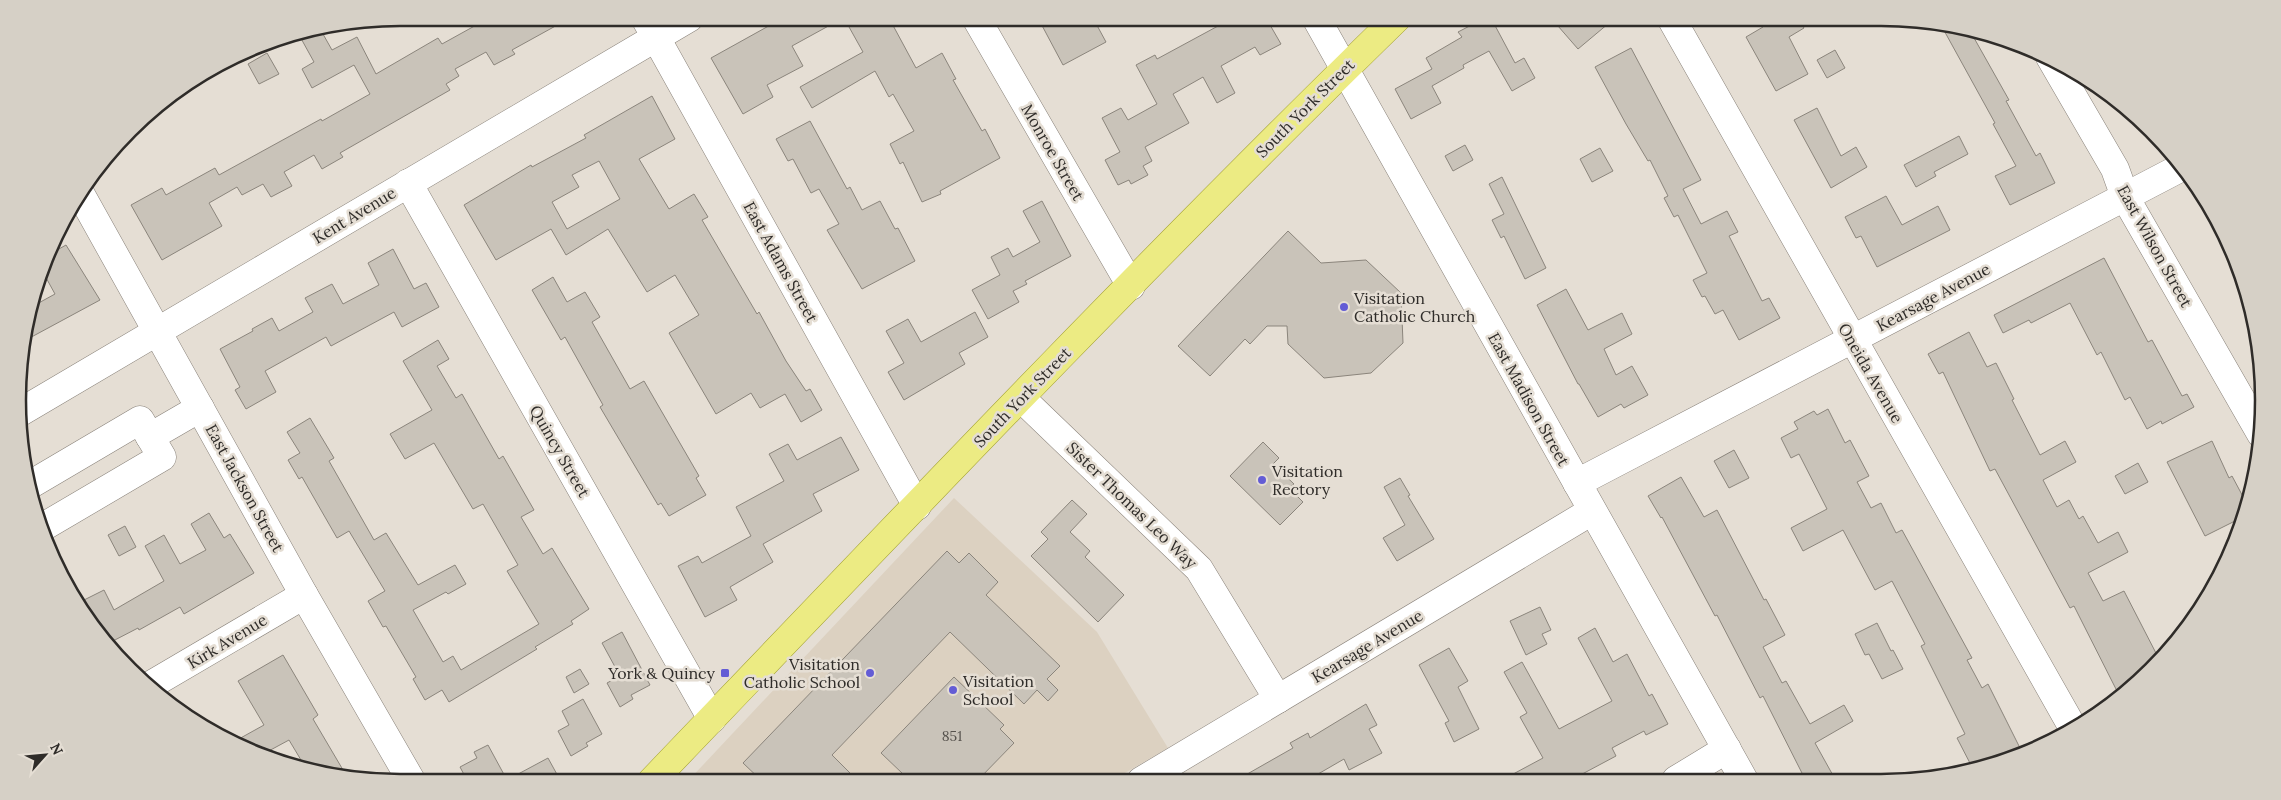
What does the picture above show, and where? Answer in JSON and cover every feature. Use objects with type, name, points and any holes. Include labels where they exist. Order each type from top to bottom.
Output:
[{"type":"main road","name":"South York Street","points":[[659,774],[1021,398],[1389,26]]},
{"type":"street","name":"Monroe Street","points":[[981,26],[1131,286]]},
{"type":"street","name":"East Madison Street","points":[[1321,26],[1741,774]]},
{"type":"street","name":"Oneida Avenue","points":[[1675,26],[2070,723]]},
{"type":"street","name":"Kent Avenue","points":[[26,409],[408,183],[651,27]]},
{"type":"street","name":"East Adams Street","points":[[651,27],[917,506]]},
{"type":"street","name":"East Wilson Street","points":[[2058,71],[2115,169],[2126,197],[2254,422]]},
{"type":"street","name":"Kearsage Avenue","points":[[1577,483],[2176,170]]},
{"type":"street","name":"Quincy Street","points":[[408,183],[712,718]]},
{"type":"street","name":"East Jackson Street","points":[[84,200],[304,595],[407,774]]},
{"type":"street","name":"Sister Thomas Leo Way","points":[[1021,398],[1199,569],[1278,699]]},
{"type":"street","points":[[150,437],[200,408]]},
{"type":"street","points":[[35,482],[140,420],[162,458],[48,524]]},
{"type":"street","name":"Kearsage Avenue","points":[[1153,774],[1592,511]]},
{"type":"street","name":"Kirk Avenue","points":[[155,682],[304,595]]},
{"type":"street","points":[[1686,774],[1727,749]]},
{"type":"shaded area","name":"Visitation School","points":[[954,498],[1097,632],[1168,748],[1123,774],[695,774]]},
{"type":"building","points":[[475,26],[556,26],[512,50],[515,54],[494,65],[486,52],[455,69],[459,76],[446,84],[450,90],[340,153],[343,157],[322,169],[314,155],[284,172],[292,186],[271,197],[263,184],[242,195],[237,187],[209,203],[222,226],[162,260],[131,205],[162,188],[166,195],[215,168],[219,175],[370,94],[354,65],[312,88],[302,69],[314,62],[302,39],[323,34],[332,50],[357,37],[376,74],[438,38],[442,44]]},
{"type":"building","points":[[769,26],[828,26],[792,46],[803,66],[767,85],[773,97],[743,114],[711,58]]},
{"type":"building","points":[[848,26],[893,26],[916,68],[942,53],[956,79],[953,80],[982,131],[985,129],[1000,158],[940,191],[941,194],[922,202],[903,162],[900,164],[890,144],[914,131],[893,94],[889,97],[875,71],[812,108],[800,87],[863,52]]},
{"type":"building","points":[[1042,26],[1097,26],[1106,42],[1063,65]]},
{"type":"building","points":[[1218,26],[1271,26],[1281,44],[1260,55],[1255,47],[1221,66],[1235,93],[1217,103],[1203,77],[1173,94],[1189,123],[1145,147],[1152,161],[1143,166],[1148,175],[1131,184],[1129,180],[1118,185],[1105,160],[1120,152],[1102,118],[1121,108],[1128,120],[1157,104],[1136,65],[1155,55],[1157,59]]},
{"type":"building","points":[[1470,26],[1495,26],[1515,63],[1524,58],[1535,78],[1512,91],[1489,51],[1463,65],[1464,68],[1432,86],[1441,103],[1411,119],[1395,89],[1432,69],[1426,58],[1462,37],[1458,32]]},
{"type":"building","points":[[1558,26],[1605,26],[1578,49]]},
{"type":"building","points":[[1803,26],[1804,28],[1789,37],[1808,74],[1776,91],[1746,37],[1763,27]]},
{"type":"building","points":[[1945,31],[1974,38],[2009,100],[2006,101],[2036,156],[2040,153],[2055,183],[2010,205],[1995,176],[2016,166],[1993,124],[1995,123]]},
{"type":"building","points":[[1631,48],[1701,180],[1683,189],[1701,224],[1727,211],[1738,232],[1729,236],[1762,301],[1769,298],[1780,318],[1739,340],[1723,310],[1715,314],[1705,296],[1702,297],[1693,280],[1707,273],[1678,215],[1674,217],[1664,198],[1668,196],[1650,160],[1648,161],[1626,124],[1595,67]]},
{"type":"building","points":[[1835,50],[1845,68],[1827,78],[1817,60]]},
{"type":"building","points":[[267,53],[279,74],[259,84],[248,64]]},
{"type":"building","points":[[652,96],[675,139],[639,159],[669,209],[694,194],[708,217],[702,220],[757,314],[759,312],[786,361],[806,391],[810,389],[822,410],[801,422],[785,394],[760,408],[751,393],[716,414],[669,333],[699,315],[675,275],[647,292],[608,229],[566,255],[551,229],[496,260],[464,205],[531,165],[532,167],[586,138],[584,135]],"holes":[[[599,161],[620,199],[567,229],[552,202],[579,187],[572,175]]]},
{"type":"building","points":[[1817,108],[1841,156],[1856,147],[1867,167],[1831,188],[1794,120]]},
{"type":"building","points":[[810,121],[847,189],[850,187],[862,210],[880,201],[895,229],[898,228],[915,261],[862,289],[827,230],[839,224],[819,189],[811,193],[793,159],[788,161],[776,139]]},
{"type":"building","points":[[1959,136],[1968,154],[1934,172],[1936,176],[1916,187],[1904,165]]},
{"type":"building","points":[[1465,145],[1473,160],[1453,171],[1445,156]]},
{"type":"building","points":[[1600,148],[1613,171],[1592,182],[1580,159]]},
{"type":"building","points":[[1502,177],[1546,268],[1525,279],[1504,236],[1501,238],[1492,220],[1504,214],[1489,184]]},
{"type":"building","points":[[1886,196],[1902,225],[1938,206],[1950,230],[1877,267],[1861,236],[1856,238],[1845,217]]},
{"type":"building","points":[[1042,201],[1071,256],[1025,281],[1027,284],[1013,291],[1019,302],[988,319],[972,290],[1000,275],[991,257],[1008,248],[1013,257],[1040,242],[1023,211]]},
{"type":"building","name":"Visitation Catholic Church","points":[[1288,231],[1321,263],[1366,260],[1401,293],[1403,343],[1371,373],[1324,378],[1288,344],[1287,326],[1267,326],[1250,344],[1245,339],[1210,376],[1178,346]]},
{"type":"building","points":[[66,245],[100,300],[31,337],[39,303],[55,294],[47,279],[59,249]]},
{"type":"building","points":[[393,249],[414,289],[426,283],[439,307],[402,327],[394,312],[331,346],[326,337],[265,371],[276,392],[246,409],[235,390],[240,387],[220,349],[272,318],[279,331],[313,312],[305,298],[332,284],[343,304],[379,285],[368,263]]},
{"type":"building","points":[[2104,258],[2148,342],[2152,340],[2182,396],[2187,394],[2194,407],[2162,424],[2161,421],[2147,429],[2130,397],[2125,400],[2101,352],[2097,355],[2070,303],[2031,323],[2029,320],[2003,333],[1994,315]]},
{"type":"building","points":[[553,277],[567,302],[585,292],[600,317],[592,322],[630,389],[644,381],[699,476],[696,478],[706,495],[669,516],[661,503],[658,505],[600,407],[603,405],[565,337],[561,340],[532,290]]},
{"type":"building","points":[[1566,289],[1588,330],[1622,313],[1632,334],[1604,349],[1616,375],[1632,366],[1648,395],[1624,408],[1621,404],[1598,417],[1578,384],[1537,305]]},
{"type":"building","points":[[975,312],[988,337],[959,353],[965,364],[904,400],[888,372],[904,363],[886,331],[908,319],[921,342]]},
{"type":"building","points":[[1969,332],[1987,367],[1996,363],[2014,399],[2012,400],[2040,455],[2065,441],[2076,462],[2043,480],[2057,507],[2069,500],[2079,519],[2083,516],[2098,543],[2118,532],[2128,552],[2088,573],[2103,601],[2124,591],[2156,653],[2117,690],[2074,606],[2070,608],[1995,469],[1990,471],[1943,372],[1939,374],[1928,354]]},
{"type":"building","points":[[438,340],[449,359],[437,366],[456,398],[462,394],[499,459],[503,456],[534,510],[521,517],[543,554],[552,548],[589,609],[571,621],[573,624],[535,647],[537,649],[449,702],[442,690],[425,700],[413,679],[416,677],[386,626],[383,627],[368,601],[385,591],[349,531],[337,538],[302,477],[299,479],[288,460],[300,453],[287,432],[310,418],[334,458],[329,461],[374,540],[386,533],[418,585],[455,565],[466,584],[448,594],[446,592],[413,610],[443,662],[453,656],[461,670],[539,624],[507,571],[518,565],[483,504],[473,509],[434,443],[405,459],[390,434],[432,410],[403,361]]},
{"type":"building","points":[[1828,409],[1845,443],[1850,440],[1869,476],[1857,482],[1871,508],[1881,503],[1896,533],[1902,530],[1972,658],[1967,660],[1982,688],[1988,684],[2019,747],[1970,763],[1957,738],[1965,734],[1921,646],[1925,644],[1892,581],[1875,590],[1843,530],[1803,551],[1791,528],[1827,509],[1799,454],[1791,458],[1781,438],[1798,429],[1794,422],[1814,411],[1817,415]]},
{"type":"building","points":[[841,437],[859,470],[813,494],[822,511],[763,544],[773,562],[730,587],[737,600],[705,617],[678,566],[698,556],[702,563],[751,536],[736,507],[784,481],[769,454],[788,444],[797,460]]},
{"type":"building","points":[[2212,441],[2229,478],[2232,476],[2242,495],[2235,521],[2205,536],[2167,462]]},
{"type":"building","name":"Visitation Rectory","points":[[1263,442],[1279,458],[1273,464],[1294,484],[1289,488],[1303,502],[1280,525],[1230,476]]},
{"type":"building","points":[[1734,450],[1749,478],[1729,488],[1714,461]]},
{"type":"building","points":[[2138,463],[2148,482],[2125,494],[2115,476]]},
{"type":"building","points":[[1681,477],[1704,517],[1717,510],[1764,600],[1766,599],[1785,635],[1763,647],[1782,683],[1786,681],[1810,724],[1844,705],[1853,721],[1815,743],[1832,774],[1802,774],[1763,696],[1760,698],[1717,615],[1715,616],[1662,517],[1648,496]]},
{"type":"building","points":[[1400,478],[1410,495],[1408,496],[1434,539],[1397,561],[1383,538],[1405,525],[1384,487]]},
{"type":"building","points":[[1072,500],[1087,514],[1070,532],[1090,551],[1085,557],[1124,595],[1098,622],[1031,556],[1048,539],[1041,532]]},
{"type":"building","points":[[209,513],[224,538],[230,534],[254,573],[184,614],[180,607],[139,630],[138,628],[114,640],[84,600],[104,590],[114,610],[164,581],[145,546],[164,535],[180,564],[206,550],[191,524]]},
{"type":"building","points":[[125,526],[136,547],[119,556],[108,535]]},
{"type":"building","name":"Visitation Catholic School","points":[[947,551],[959,563],[969,553],[998,582],[986,595],[1060,666],[1047,679],[1058,690],[1048,701],[1037,690],[1024,704],[950,632],[832,755],[851,774],[755,774],[743,763]]},
{"type":"building","points":[[1540,607],[1551,630],[1542,634],[1547,644],[1526,655],[1510,621]]},
{"type":"building","points":[[1877,623],[1891,651],[1893,650],[1903,669],[1882,679],[1869,654],[1865,655],[1855,634]]},
{"type":"building","points":[[1595,628],[1613,662],[1627,654],[1649,696],[1652,694],[1668,724],[1646,735],[1644,731],[1612,748],[1616,756],[1582,774],[1513,774],[1543,758],[1520,717],[1527,713],[1504,672],[1522,662],[1559,729],[1612,701],[1578,638]]},
{"type":"building","points":[[622,632],[650,685],[631,695],[633,699],[620,707],[607,683],[620,676],[602,643]]},
{"type":"building","points":[[1449,648],[1468,681],[1458,687],[1479,729],[1454,742],[1445,723],[1449,721],[1419,665]]},
{"type":"building","points":[[283,655],[318,715],[313,719],[343,770],[301,760],[289,740],[270,750],[241,738],[264,725],[238,681]]},
{"type":"building","points":[[580,669],[589,684],[574,693],[566,677]]},
{"type":"building","points":[[954,677],[1004,725],[1000,729],[1014,743],[984,774],[903,774],[881,753]]},
{"type":"building","points":[[583,699],[602,734],[586,743],[588,746],[571,756],[558,731],[569,725],[562,711]]},
{"type":"building","points":[[1366,704],[1377,725],[1369,729],[1382,753],[1349,770],[1344,759],[1318,774],[1247,774],[1293,748],[1290,743],[1308,733],[1310,738]]},
{"type":"building","points":[[488,745],[504,774],[464,774],[460,767],[477,758],[474,752]]},
{"type":"building","points":[[548,758],[557,774],[518,774]]},
{"type":"place","name":"Visitation Catholic Church","points":[[1344,307]]},
{"type":"place","name":"Visitation Rectory","points":[[1262,480]]},
{"type":"place","name":"York & Quincy","points":[[725,673]]},
{"type":"place","name":"Visitation Catholic School","points":[[870,673]]},
{"type":"place","name":"Visitation School","points":[[953,690]]}]
